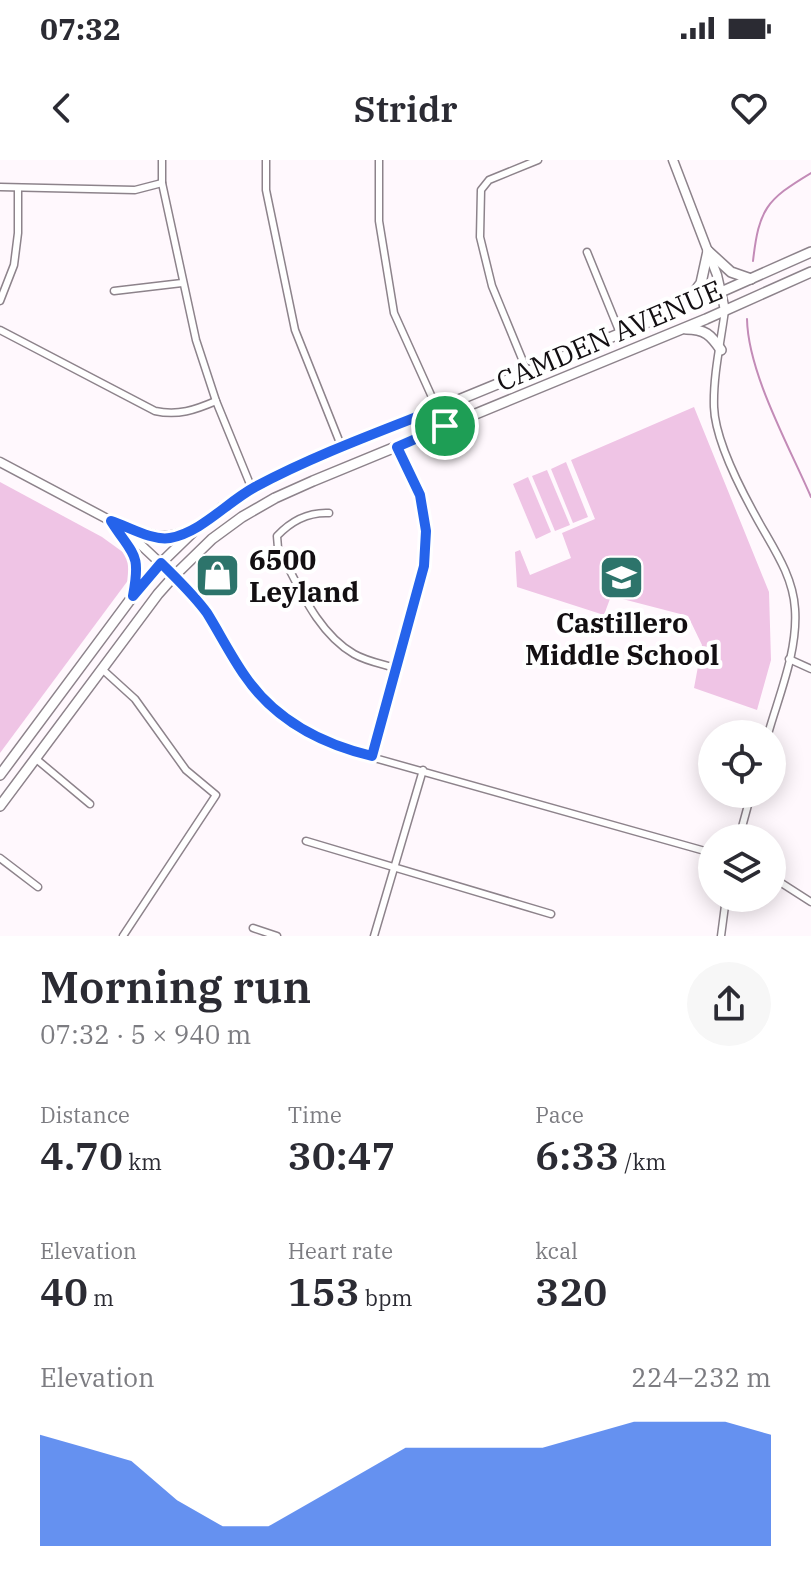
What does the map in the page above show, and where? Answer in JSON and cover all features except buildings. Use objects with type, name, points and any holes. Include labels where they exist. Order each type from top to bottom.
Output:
[{"type":"main road","points":[[708,251],[731,272],[751,279]]},
{"type":"main road","points":[[683,307],[701,283],[708,251]]},
{"type":"main road","name":"CAMDEN AVENUE","points":[[0,775],[161,563],[196,529],[252,489],[342,448],[811,252]]},
{"type":"main road","name":"CAMDEN AVENUE","points":[[0,806],[174,576],[212,539],[275,498],[811,272]]},
{"type":"main road","points":[[683,328],[708,333],[721,350]]},
{"type":"main road","points":[[111,521],[158,538],[173,537],[196,529]]},
{"type":"main road","points":[[111,521],[136,558],[138,568],[133,596]]},
{"type":"street","points":[[162,160],[162,183],[196,340],[216,401],[252,489]]},
{"type":"street","points":[[266,160],[266,190],[295,330],[342,448]]},
{"type":"street","points":[[379,160],[379,221],[394,313],[445,426]]},
{"type":"street","points":[[527,371],[492,286],[480,237],[481,190],[489,180],[538,160]]},
{"type":"street","points":[[673,160],[708,251],[725,310],[714,389],[717,427],[742,491],[783,564],[795,607],[795,628],[789,659],[772,720]]},
{"type":"street","points":[[0,187],[135,190],[162,183]]},
{"type":"street","points":[[0,301],[14,265],[18,188]]},
{"type":"street","points":[[587,252],[620,333]]},
{"type":"street","points":[[114,291],[182,283]]},
{"type":"street","points":[[0,330],[155,411],[186,413],[216,401]]},
{"type":"street","points":[[372,756],[424,566],[426,531],[420,495],[397,447]]},
{"type":"street","points":[[0,462],[111,521],[161,563],[205,611],[247,679],[273,708],[303,731],[339,748],[698,849]]},
{"type":"street","points":[[329,513],[314,513],[287,525],[277,536],[278,548],[324,630],[357,656],[395,668]]},
{"type":"street","points":[[789,659],[811,669]]},
{"type":"street","points":[[102,669],[135,699],[186,770],[216,795],[123,936]]},
{"type":"street","points":[[35,758],[90,804]]},
{"type":"street","points":[[374,936],[423,770]]},
{"type":"street","points":[[306,841],[551,914]]},
{"type":"street","points":[[0,858],[38,887]]},
{"type":"street","points":[[786,886],[811,902]]},
{"type":"street","points":[[721,936],[724,912]]},
{"type":"street","points":[[253,928],[277,936]]},
{"type":"shaded area","points":[[694,407],[769,592],[771,660],[757,710],[694,688],[702,645],[688,616],[611,596],[604,615],[517,587],[515,552],[520,550],[530,575],[571,558],[562,533],[595,519],[571,460]]},
{"type":"shaded area","points":[[566,462],[588,517],[573,523],[551,469]]},
{"type":"shaded area","points":[[547,470],[570,525],[555,531],[532,476]]},
{"type":"shaded area","points":[[528,477],[551,532],[536,539],[513,484]]},
{"type":"shaded area","points":[[0,482],[102,537],[131,558],[132,575],[0,753]]},
{"type":"waterway","points":[[753,261],[758,229],[767,208],[784,191],[811,173]]},
{"type":"waterway","points":[[747,319],[749,340],[762,386],[811,497]]},
{"type":"place","name":"6500 Leyland","points":[[218,575]]},
{"type":"place","name":"Castillero Middle School","points":[[622,578]]},
{"type":"route","points":[[437,409],[445,426],[397,447],[420,495],[426,531],[424,566],[372,756],[339,748],[303,731],[273,708],[247,679],[205,611],[161,563],[133,596],[138,568],[136,558],[111,521],[158,538],[173,537],[196,529],[223,507],[293,468],[392,427],[437,409]]}]
